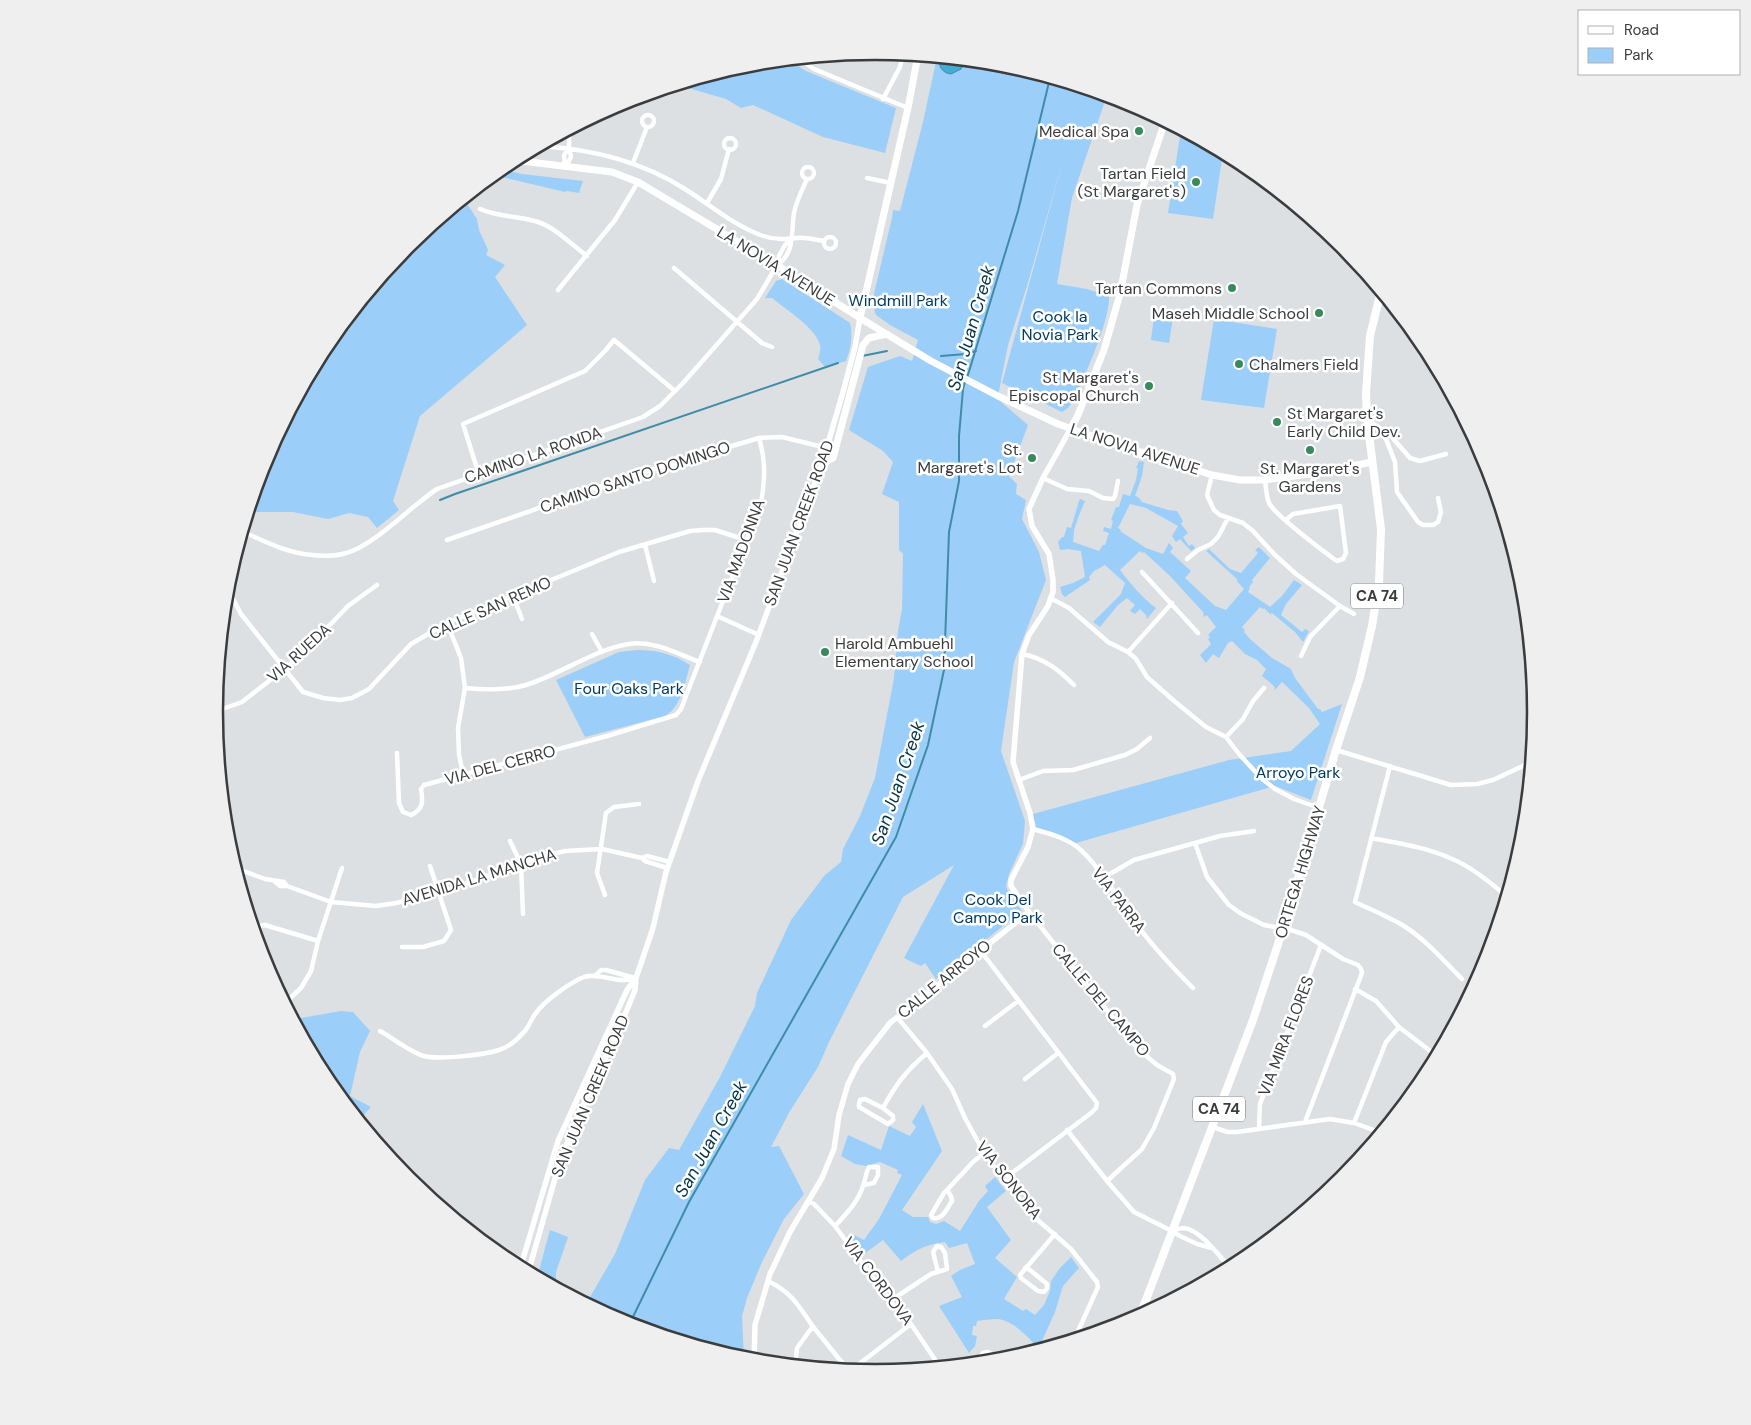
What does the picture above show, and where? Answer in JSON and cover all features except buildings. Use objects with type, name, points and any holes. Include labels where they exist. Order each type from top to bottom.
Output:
[{"type":"main road","name":"SAN JUAN CREEK ROAD","points":[[860,318],[917,61]]},
{"type":"main road","points":[[1071,428],[1104,350],[1120,294],[1137,205],[1163,127]]},
{"type":"main road","name":"LA NOVIA AVENUE","points":[[526,162],[612,172],[638,182],[777,265],[931,361],[988,391],[1058,424],[1102,440],[1212,474],[1240,480],[1265,480],[1317,473],[1372,462]]},
{"type":"main road","name":"ORTEGA HIGHWAY","points":[[1143,1307],[1253,1020],[1283,929],[1360,676],[1372,626],[1379,583],[1381,529],[1367,419],[1366,393],[1370,336],[1379,298]]},
{"type":"main road","points":[[822,464],[833,458],[863,346],[869,338],[887,334]]},
{"type":"street","points":[[883,99],[902,61]]},
{"type":"street","points":[[807,64],[883,99],[908,108]]},
{"type":"street","points":[[633,163],[646,127]]},
{"type":"street","points":[[566,166],[564,155],[569,148],[569,136]]},
{"type":"street","points":[[550,147],[604,154],[653,171],[750,230],[764,236],[824,242]]},
{"type":"street","points":[[707,203],[721,179],[728,149]]},
{"type":"street","points":[[867,178],[891,184]]},
{"type":"street","name":"CAMINO LA RONDA","points":[[248,534],[270,544],[303,554],[328,556],[346,553],[376,536],[436,490],[643,416],[660,406],[757,299],[777,265],[786,259],[791,247],[790,240],[794,212],[807,179]]},
{"type":"street","points":[[558,290],[622,210],[638,182]]},
{"type":"street","points":[[480,209],[490,213],[538,222],[553,230],[587,256]]},
{"type":"street","points":[[674,268],[762,343],[772,347]]},
{"type":"street","name":"SAN JUAN CREEK ROAD","points":[[530,1266],[558,1168],[585,1100],[635,990],[636,978],[653,928],[668,865],[698,781],[759,634],[822,464],[844,392],[860,318]]},
{"type":"street","points":[[480,475],[463,424],[585,371],[605,352],[614,340],[675,391]]},
{"type":"street","points":[[1367,419],[1390,435],[1410,458],[1420,461],[1446,454]]},
{"type":"street","points":[[1029,912],[1015,892],[1011,880],[1028,847],[1033,829],[1013,762],[1022,654],[1029,635],[1048,606],[1053,592],[1053,580],[1049,554],[1032,526],[1029,509],[1043,478],[1071,428]]},
{"type":"street","points":[[1382,429],[1395,462],[1398,492],[1418,522],[1423,525],[1433,525],[1438,522],[1441,512],[1438,498]]},
{"type":"street","name":"CAMINO SANTO DOMINGO","points":[[447,540],[631,476],[759,438],[782,437],[827,448]]},
{"type":"street","name":"VIA MADONNA","points":[[676,715],[681,709],[700,662],[761,503],[765,478],[759,438]]},
{"type":"street","points":[[1212,474],[1207,495],[1210,503],[1220,515],[1243,523],[1284,564],[1340,606],[1354,614]]},
{"type":"street","points":[[1043,478],[1067,489],[1089,491],[1109,499],[1115,496],[1118,482]]},
{"type":"street","points":[[1265,480],[1270,503],[1286,520],[1337,561],[1343,559],[1346,552],[1340,506],[1293,514],[1286,520]]},
{"type":"street","points":[[1187,559],[1198,550],[1211,544],[1218,537],[1228,518]]},
{"type":"street","name":"CALLE SAN REMO","points":[[234,599],[242,614],[303,692],[323,698],[340,700],[352,698],[369,689],[411,644],[447,623],[619,552],[690,531],[715,530],[746,540]]},
{"type":"street","points":[[645,545],[654,581]]},
{"type":"street","points":[[1142,572],[1198,632]]},
{"type":"street","name":"VIA RUEDA","points":[[223,709],[242,702],[284,669],[306,650],[348,606],[377,585]]},
{"type":"street","points":[[513,596],[522,619]]},
{"type":"street","points":[[1050,598],[1069,608],[1108,642],[1128,652],[1136,659],[1147,677],[1178,705],[1206,727],[1226,737],[1262,779],[1275,789],[1294,799],[1319,808]]},
{"type":"street","points":[[1128,652],[1172,603]]},
{"type":"street","points":[[1301,656],[1310,637],[1340,606]]},
{"type":"street","points":[[717,616],[759,634]]},
{"type":"street","points":[[447,623],[461,658],[465,688],[458,728],[459,754],[463,774]]},
{"type":"street","points":[[592,634],[602,652]]},
{"type":"street","points":[[465,688],[492,691],[526,685],[602,652],[630,644],[651,645],[700,662]]},
{"type":"street","points":[[1022,654],[1034,656],[1049,664],[1074,685]]},
{"type":"street","points":[[1226,737],[1244,718],[1253,701],[1264,688]]},
{"type":"street","name":"VIA DEL CERRO","points":[[397,753],[399,803],[403,812],[411,815],[422,807],[421,789],[424,786],[607,736],[676,715]]},
{"type":"street","points":[[1019,780],[1042,771],[1073,770],[1125,755],[1137,749],[1150,738]]},
{"type":"street","points":[[1336,750],[1451,785],[1477,784],[1493,780],[1526,764]]},
{"type":"street","points":[[1390,766],[1355,902],[1405,927],[1427,945],[1462,979]]},
{"type":"street","points":[[605,895],[598,873],[606,813],[614,807],[639,804]]},
{"type":"street","name":"VIA PARRA","points":[[1033,829],[1063,839],[1077,847],[1103,878],[1166,962],[1193,988]]},
{"type":"street","points":[[1103,878],[1134,860],[1220,836],[1254,831]]},
{"type":"street","points":[[1371,838],[1448,857],[1484,877],[1502,893]]},
{"type":"street","points":[[510,841],[521,864],[523,914]]},
{"type":"street","points":[[1195,843],[1207,877],[1229,905],[1252,920],[1264,925],[1306,935],[1343,959],[1361,968],[1362,973],[1305,1122]]},
{"type":"street","name":"AVENIDA LA MANCHA","points":[[243,871],[274,881],[280,886],[287,886],[331,902],[376,906],[439,893],[565,850],[602,849],[642,858],[647,856],[668,865]]},
{"type":"street","points":[[402,947],[423,947],[444,941],[450,930],[430,866]]},
{"type":"street","points":[[289,999],[301,988],[311,972],[318,941],[342,868]]},
{"type":"street","name":"CALLE ARROYO","points":[[754,1353],[755,1325],[768,1281],[776,1259],[822,1178],[834,1148],[839,1115],[848,1084],[855,1071],[884,1029],[897,1017],[1029,912]]},
{"type":"street","name":"CALLE DEL CAMPO","points":[[1029,912],[1137,1048],[1173,1074],[1174,1079],[1154,1128],[1142,1149],[1107,1181]]},
{"type":"street","points":[[260,926],[266,926],[318,941]]},
{"type":"street","name":"VIA MIRA FLORES","points":[[1259,1129],[1260,1104],[1321,945]]},
{"type":"street","points":[[980,950],[1096,1103],[1096,1108],[1004,1178]]},
{"type":"street","points":[[594,976],[601,970],[606,970],[636,978]]},
{"type":"street","points":[[380,1031],[422,1055],[450,1056],[500,1050],[514,1042],[526,1030],[536,1012],[554,995],[584,977],[594,976],[626,982],[636,978]]},
{"type":"street","name":"SAN JUAN CREEK ROAD","points":[[522,1261],[558,1141],[627,990],[636,978]]},
{"type":"street","points":[[1355,989],[1376,1001],[1399,1028],[1432,1053]]},
{"type":"street","points":[[985,1026],[1018,1001]]},
{"type":"street","name":"VIA SONORA","points":[[897,1017],[927,1052],[952,1089],[984,1153],[1032,1214],[1071,1249],[1098,1282],[1098,1287],[1077,1332]]},
{"type":"street","points":[[1354,1123],[1386,1042],[1399,1028]]},
{"type":"street","points":[[883,1108],[896,1084],[910,1067],[927,1052]]},
{"type":"street","points":[[1025,1079],[1058,1053]]},
{"type":"street","points":[[865,1099],[883,1108],[893,1116],[891,1123],[888,1124],[860,1107],[860,1100],[865,1099]]},
{"type":"street","points":[[1212,1127],[1228,1132],[1237,1132],[1330,1119],[1354,1123],[1376,1131]]},
{"type":"street","points":[[1067,1130],[1134,1212],[1197,1244],[1212,1248]]},
{"type":"street","points":[[947,1190],[952,1201],[941,1217],[938,1219],[933,1218],[931,1215],[947,1190],[984,1153]]},
{"type":"street","points":[[835,1226],[852,1208],[864,1185],[864,1175],[869,1167],[878,1167],[878,1175],[874,1183],[864,1185]]},
{"type":"street","name":"VIA CORDOVA","points":[[808,1202],[814,1204],[835,1226],[890,1301],[911,1324],[937,1362]]},
{"type":"street","points":[[1172,1230],[1184,1228],[1201,1237],[1226,1263]]},
{"type":"street","points":[[1025,1268],[1047,1284],[1044,1292],[1038,1292],[1021,1278],[1020,1274],[1025,1268],[1055,1234]]},
{"type":"street","points":[[1197,1244],[1201,1237]]},
{"type":"street","points":[[890,1301],[915,1284],[947,1269],[945,1253],[941,1247],[937,1246],[933,1252],[938,1272]]},
{"type":"street","points":[[768,1281],[786,1292],[797,1302],[813,1326],[844,1364]]},
{"type":"street","points":[[857,1365],[911,1324]]},
{"type":"street","points":[[795,1360],[796,1348],[813,1326]]},
{"type":"green space","points":[[936,63],[1003,73],[1044,82],[1105,102],[1072,198],[1057,284],[1087,289],[1109,296],[1106,319],[1101,333],[1075,399],[1062,412],[1002,383],[1063,160],[1008,345],[998,396],[1001,402],[1028,425],[1009,476],[1017,484],[1016,494],[1026,500],[1022,519],[1039,552],[1046,580],[1014,662],[1001,751],[1025,821],[1023,844],[1009,874],[1006,886],[1009,894],[1022,911],[936,979],[925,963],[921,966],[904,958],[954,865],[903,897],[818,1067],[790,1111],[771,1147],[779,1146],[804,1194],[784,1219],[762,1262],[747,1298],[742,1316],[744,1351],[707,1343],[666,1330],[589,1299],[615,1254],[645,1180],[669,1148],[679,1150],[720,1077],[755,1006],[757,993],[791,920],[824,876],[841,862],[843,849],[860,816],[875,778],[894,678],[902,609],[903,554],[899,550],[899,502],[882,494],[893,462],[883,451],[849,430],[868,367],[900,356],[912,361],[918,340],[876,315],[872,302],[893,210],[900,211]]},
{"type":"green space","points":[[797,65],[806,71],[896,108],[885,153],[823,137],[753,105],[741,108],[726,99],[688,88],[748,73]]},
{"type":"green space","name":"Tartan Field (St Margaret's)","points":[[1180,135],[1222,160],[1213,219],[1168,213]]},
{"type":"green space","points":[[511,171],[583,181],[579,193],[565,192],[503,177]]},
{"type":"green space","points":[[467,204],[477,219],[479,230],[488,250],[486,255],[505,265],[495,277],[527,325],[420,416],[393,501],[399,510],[377,528],[368,517],[349,513],[328,519],[293,512],[255,512],[273,463],[290,424],[310,386],[358,315],[385,282],[414,251]]},
{"type":"green space","points":[[782,279],[850,323],[851,342],[846,361],[825,367],[818,359],[820,345],[815,334],[772,298],[765,298],[776,281]]},
{"type":"green space","points":[[1155,308],[1174,311],[1169,343],[1151,340]]},
{"type":"green space","name":"Chalmers Field","points":[[1214,319],[1277,329],[1264,408],[1201,400]]},
{"type":"green space","name":"Arroyo Park","points":[[1139,461],[1144,462],[1142,476],[1135,496],[1142,502],[1177,511],[1183,521],[1181,524],[1188,533],[1183,537],[1189,546],[1192,544],[1195,548],[1191,551],[1180,539],[1176,542],[1172,536],[1178,526],[1146,508],[1130,504],[1118,528],[1120,531],[1146,548],[1163,554],[1169,543],[1173,548],[1170,552],[1191,571],[1185,578],[1215,606],[1226,610],[1244,589],[1237,579],[1206,551],[1209,549],[1230,569],[1241,573],[1258,553],[1255,550],[1259,547],[1270,558],[1252,580],[1253,582],[1248,592],[1270,607],[1282,596],[1294,580],[1302,585],[1286,604],[1281,615],[1302,632],[1305,629],[1309,631],[1303,642],[1295,632],[1272,613],[1270,614],[1260,607],[1242,627],[1245,630],[1244,632],[1272,658],[1291,669],[1295,678],[1322,712],[1342,704],[1311,800],[1275,786],[1076,843],[1036,827],[1033,814],[1229,760],[1291,751],[1320,724],[1309,708],[1282,682],[1275,690],[1274,686],[1262,676],[1266,669],[1257,660],[1245,654],[1232,641],[1228,643],[1219,658],[1213,654],[1206,663],[1200,655],[1211,644],[1208,635],[1216,627],[1207,615],[1204,617],[1203,612],[1170,576],[1144,552],[1140,551],[1120,570],[1141,595],[1156,608],[1147,619],[1147,616],[1140,609],[1135,614],[1130,611],[1135,605],[1127,598],[1118,605],[1100,627],[1093,622],[1121,594],[1125,583],[1105,565],[1094,571],[1089,577],[1090,580],[1065,597],[1062,594],[1060,587],[1085,577],[1081,551],[1060,550],[1058,542],[1064,537],[1067,527],[1071,528],[1080,499],[1085,501],[1074,530],[1073,542],[1099,551],[1105,545],[1109,533],[1103,531],[1104,527],[1111,529],[1113,521],[1111,520],[1116,507],[1119,507],[1123,494],[1130,496],[1136,480],[1138,468],[1136,468]]},
{"type":"green space","name":"Four Oaks Park","points":[[637,650],[665,653],[690,665],[679,700],[671,712],[665,716],[585,737],[556,680],[619,652]]},
{"type":"green space","points":[[341,1011],[353,1012],[370,1031],[360,1052],[350,1096],[371,1107],[363,1116],[310,1039],[299,1019]]},
{"type":"green space","points":[[923,1104],[942,1151],[902,1210],[913,1217],[928,1217],[930,1222],[936,1224],[944,1221],[960,1231],[979,1201],[988,1191],[985,1186],[995,1177],[1006,1191],[987,1207],[1011,1240],[995,1258],[1017,1277],[1004,1299],[1023,1311],[1026,1309],[1035,1315],[1044,1305],[1050,1291],[1051,1281],[1060,1268],[1071,1257],[1079,1268],[1063,1286],[1055,1312],[1042,1341],[1045,1343],[1035,1345],[1015,1326],[1003,1320],[977,1321],[976,1326],[973,1326],[972,1335],[977,1336],[975,1346],[969,1353],[939,1306],[962,1297],[951,1276],[975,1264],[967,1243],[949,1248],[945,1242],[927,1246],[901,1261],[883,1240],[864,1254],[849,1236],[852,1234],[864,1240],[879,1219],[902,1175],[897,1173],[898,1170],[880,1162],[866,1166],[855,1164],[841,1156],[848,1135],[881,1150],[889,1126],[910,1136],[916,1127],[912,1122]]},
{"type":"green space","points":[[550,1230],[568,1237],[556,1272],[556,1282],[539,1271]]},
{"type":"shaded area","points":[[940,64],[963,66],[951,74],[941,69]]},
{"type":"waterway","name":"San Juan Creek","points":[[967,378],[1018,211],[1049,83]]},
{"type":"waterway","points":[[862,356],[887,351]]},
{"type":"waterway","points":[[941,356],[966,354],[976,351]]},
{"type":"waterway","points":[[440,500],[838,363]]},
{"type":"waterway","name":"San Juan Creek","points":[[633,1317],[689,1202],[896,837],[928,745],[944,670],[949,532],[959,481],[959,436],[965,382]]},
{"type":"place","name":"Medical Spa","points":[[1139,131]]},
{"type":"place","name":"Tartan Field (St Margaret's)","points":[[1196,182]]},
{"type":"place","name":"Tartan Commons","points":[[1232,288]]},
{"type":"place","name":"Maseh Middle School","points":[[1319,313]]},
{"type":"place","name":"Chalmers Field","points":[[1239,364]]},
{"type":"place","name":"St Margaret's Episcopal Church","points":[[1149,386]]},
{"type":"place","name":"St Margaret's Early Child Dev.","points":[[1277,422]]},
{"type":"place","name":"St. Margaret's Gardens","points":[[1310,450]]},
{"type":"place","name":"St. Margaret's Lot","points":[[1032,458]]},
{"type":"place","name":"Harold Ambuehl Elementary School","points":[[825,652]]},
{"type":"park label","name":"Windmill Park","points":[[898,300]]},
{"type":"park label","name":"Cook la Novia Park","points":[[1060,325]]},
{"type":"park label","name":"Cook Del Campo Park","points":[[998,908]]}]
